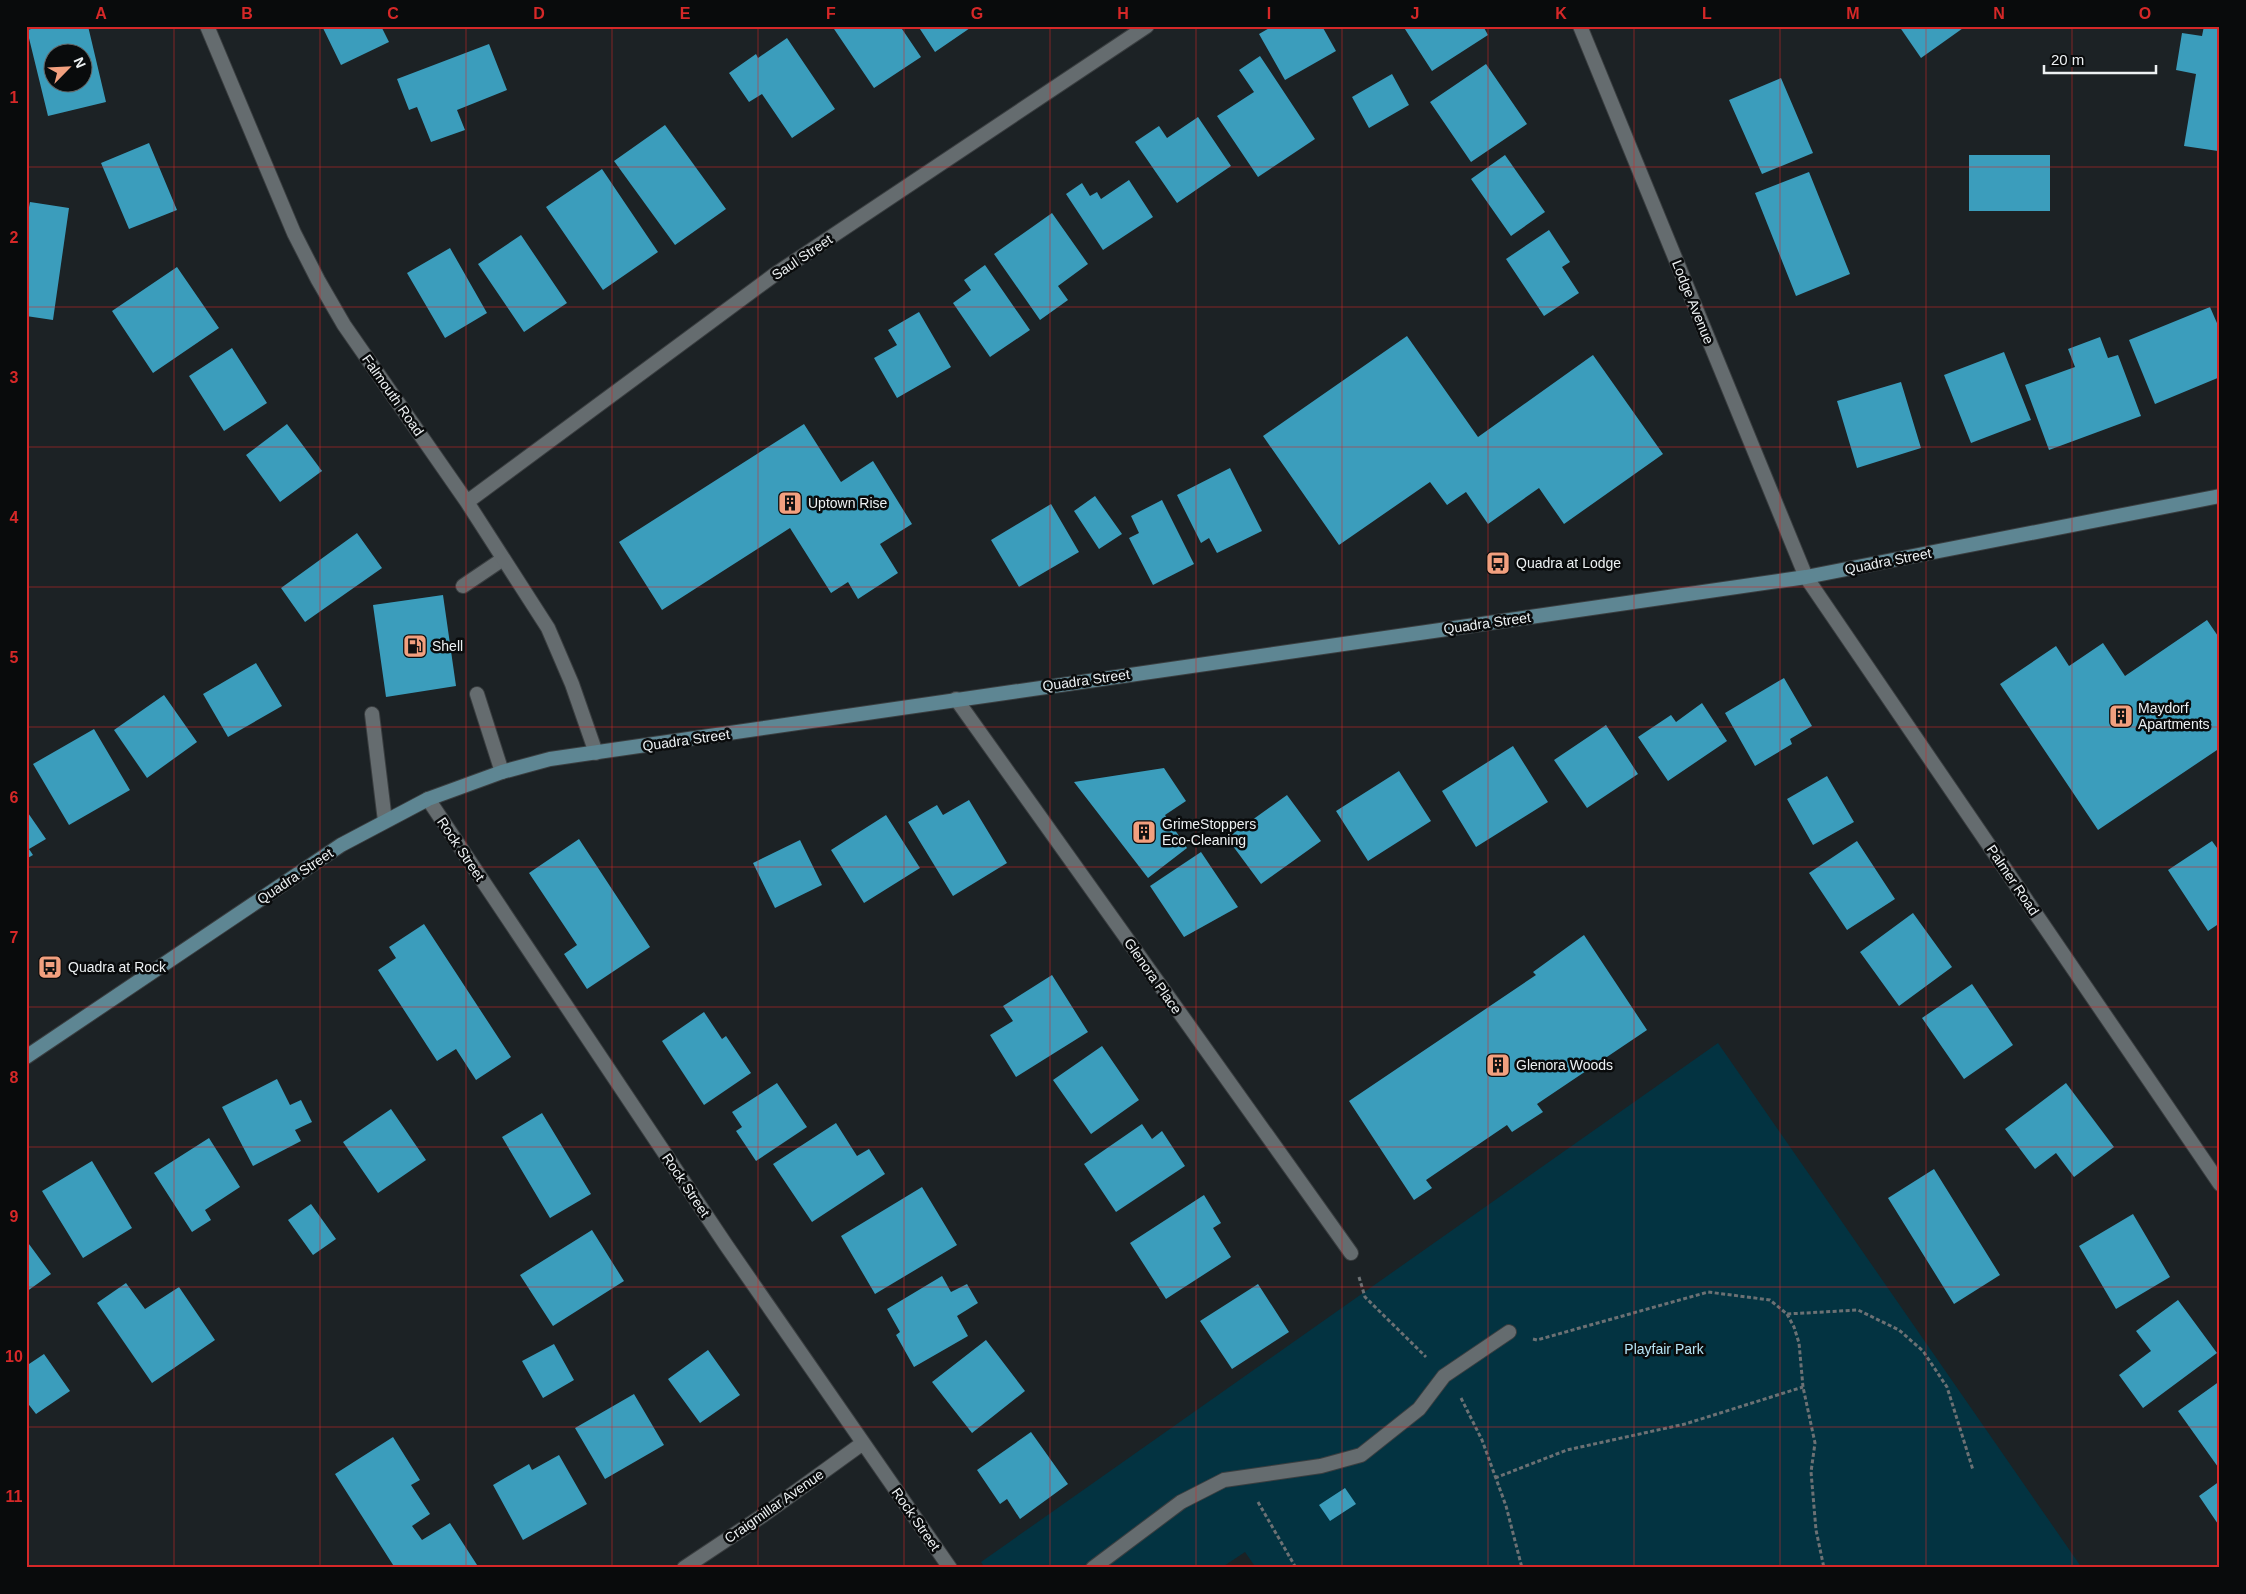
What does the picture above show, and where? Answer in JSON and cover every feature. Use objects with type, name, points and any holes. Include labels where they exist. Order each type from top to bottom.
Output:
[{"type":"main road","name":"Quadra Street","points":[[26,1057],[341,845],[428,799],[502,772],[550,759],[1806,577],[2220,496]]},
{"type":"street","name":"Falmouth Road","points":[[207,26],[294,233],[318,280],[344,325],[467,502],[548,628],[572,684],[596,753]]},
{"type":"street","name":"Saul Street","points":[[467,502],[774,275],[1147,26]]},
{"type":"street","name":"Lodge Avenue","points":[[1580,26],[1806,577]]},
{"type":"street","points":[[463,586],[503,559]]},
{"type":"street","name":"Palmer Road","points":[[1806,577],[2220,1184]]},
{"type":"street","points":[[477,694],[502,772]]},
{"type":"street","name":"Glenora Place","points":[[956,699],[1351,1253]]},
{"type":"street","points":[[372,714],[385,821]]},
{"type":"street","name":"Rock Street","points":[[428,799],[726,1245],[950,1568]]},
{"type":"street","points":[[1093,1568],[1181,1502],[1224,1480],[1321,1466],[1360,1455],[1419,1409],[1444,1376],[1509,1332]]},
{"type":"street","name":"Craigmillar Avenue","points":[[684,1568],[762,1516],[863,1443]]},
{"type":"path","points":[[1509,1332],[1537,1340],[1708,1292],[1770,1300],[1787,1314],[1799,1343],[1803,1387],[1816,1443],[1811,1472],[1816,1530],[1824,1568]]},
{"type":"path","points":[[1365,1297],[1444,1376],[1465,1402],[1506,1506],[1522,1568]]},
{"type":"path","points":[[1787,1314],[1858,1310],[1899,1330],[1923,1351],[1947,1387],[1974,1470]]},
{"type":"path","points":[[1495,1478],[1567,1450],[1684,1424],[1803,1387]]},
{"type":"path","points":[[1246,1476],[1264,1514],[1296,1568]]},
{"type":"green space","name":"Playfair Park","points":[[1718,1043],[2082,1568],[1256,1568],[1245,1552],[1221,1568],[985,1568],[981,1562]]},
{"type":"building","points":[[43,26],[88,26],[92,42],[42,42],[42,91],[27,30]]},
{"type":"building","points":[[322,26],[381,26],[389,42],[341,65]]},
{"type":"building","points":[[832,26],[900,26],[921,57],[874,88]]},
{"type":"building","points":[[918,26],[973,26],[935,52]]},
{"type":"building","points":[[1273,26],[1322,26],[1336,51],[1285,80],[1259,34]]},
{"type":"building","points":[[1403,26],[1483,26],[1488,35],[1432,71]]},
{"type":"building","points":[[1899,26],[1966,26],[1921,58]]},
{"type":"building","points":[[2204,26],[2220,26],[2218,151],[2184,146],[2196,74],[2176,70],[2182,33],[2202,36]]},
{"type":"building","points":[[787,38],[835,109],[792,138],[762,94],[749,102],[729,73],[756,54],[758,58]]},
{"type":"building","points":[[92,43],[106,102],[48,116],[42,92],[92,92]]},
{"type":"building","points":[[489,44],[507,90],[457,110],[465,130],[431,142],[417,107],[409,110],[397,79]]},
{"type":"building","points":[[1260,56],[1315,139],[1258,177],[1217,116],[1254,92],[1239,70]]},
{"type":"building","points":[[1486,64],[1527,124],[1471,162],[1430,102]]},
{"type":"building","points":[[1392,74],[1409,105],[1369,128],[1352,97]]},
{"type":"building","points":[[1781,78],[1813,153],[1762,174],[1729,100]]},
{"type":"building","points":[[1198,117],[1231,166],[1177,203],[1135,142],[1159,126],[1167,138]]},
{"type":"building","points":[[665,125],[726,209],[675,245],[614,161]]},
{"type":"building","points":[[149,143],[177,210],[129,229],[101,163]]},
{"type":"building","points":[[1505,155],[1545,212],[1511,236],[1471,179]]},
{"type":"building","points":[[1969,155],[2050,155],[2050,211],[1969,211]]},
{"type":"building","points":[[602,169],[658,252],[603,290],[546,207]]},
{"type":"building","points":[[1809,172],[1850,274],[1796,296],[1755,193]]},
{"type":"building","points":[[1129,180],[1153,217],[1103,250],[1066,194],[1082,183],[1090,196],[1097,192],[1101,199]]},
{"type":"building","points":[[30,202],[69,208],[53,320],[26,316],[26,223]]},
{"type":"building","points":[[1052,213],[1088,264],[1058,286],[1068,300],[1040,320],[994,254]]},
{"type":"building","points":[[1549,230],[1570,262],[1562,267],[1579,293],[1544,316],[1506,259]]},
{"type":"building","points":[[521,235],[567,303],[524,332],[478,264]]},
{"type":"building","points":[[450,248],[487,313],[445,338],[407,273]]},
{"type":"building","points":[[985,265],[1030,330],[990,357],[953,303],[971,290],[964,280]]},
{"type":"building","points":[[177,267],[219,328],[153,373],[112,311]]},
{"type":"building","points":[[2210,307],[2220,330],[2220,377],[2155,404],[2129,340]]},
{"type":"building","points":[[919,312],[951,367],[897,398],[874,358],[897,345],[888,330]]},
{"type":"building","points":[[1407,336],[1478,437],[1593,355],[1663,454],[1564,524],[1539,488],[1488,524],[1466,492],[1447,505],[1430,482],[1339,545],[1263,436]]},
{"type":"building","points":[[2100,337],[2108,358],[2118,355],[2141,416],[2049,450],[2025,385],[2075,367],[2068,349]]},
{"type":"building","points":[[232,348],[267,403],[224,431],[189,376]]},
{"type":"building","points":[[2004,352],[2031,420],[1971,443],[1944,375]]},
{"type":"building","points":[[1901,382],[1921,448],[1857,468],[1837,401]]},
{"type":"building","points":[[287,424],[322,471],[280,502],[246,455]]},
{"type":"building","name":"Uptown Rise","points":[[804,424],[841,482],[873,461],[912,524],[880,544],[898,573],[858,599],[848,582],[831,593],[790,528],[662,610],[619,542]]},
{"type":"building","points":[[1230,468],[1262,531],[1217,553],[1209,538],[1201,543],[1177,495]]},
{"type":"building","points":[[1095,496],[1122,534],[1099,549],[1074,511]]},
{"type":"building","points":[[1162,500],[1194,564],[1153,585],[1129,538],[1139,533],[1131,516]]},
{"type":"building","points":[[1051,504],[1079,552],[1019,587],[991,540]]},
{"type":"building","points":[[357,533],[382,568],[305,622],[281,588]]},
{"type":"building","points":[[443,595],[456,686],[386,697],[373,605]]},
{"type":"building","name":"Maydorf Apartments","points":[[2207,620],[2220,639],[2220,748],[2098,830],[2000,684],[2056,646],[2069,666],[2103,643],[2125,676]]},
{"type":"building","points":[[256,663],[282,706],[228,737],[203,694]]},
{"type":"building","points":[[1784,678],[1812,726],[1790,739],[1792,744],[1755,766],[1725,713]]},
{"type":"building","points":[[164,695],[197,742],[147,778],[114,730]]},
{"type":"building","points":[[1702,703],[1727,741],[1668,781],[1638,737],[1671,715],[1676,722]]},
{"type":"building","points":[[1606,725],[1638,774],[1587,808],[1554,760]]},
{"type":"building","points":[[94,729],[130,790],[69,825],[33,764]]},
{"type":"building","points":[[1513,746],[1548,802],[1476,847],[1442,791]]},
{"type":"building","name":"GrimeStoppers Eco-Cleaning","points":[[1164,768],[1186,801],[1165,815],[1187,848],[1148,878],[1074,782]]},
{"type":"building","points":[[1399,771],[1431,821],[1368,861],[1336,811]]},
{"type":"building","points":[[1827,776],[1854,822],[1813,845],[1787,799]]},
{"type":"building","points":[[1287,795],[1321,841],[1261,884],[1227,838]]},
{"type":"building","points":[[969,800],[1007,863],[953,896],[908,822],[937,805],[943,815]]},
{"type":"building","points":[[26,810],[46,839],[29,849],[33,855],[26,859]]},
{"type":"building","points":[[886,815],[920,868],[864,903],[831,850]]},
{"type":"building","points":[[579,839],[650,947],[587,989],[564,954],[577,945],[529,873]]},
{"type":"building","points":[[800,840],[822,885],[775,908],[753,863]]},
{"type":"building","points":[[1857,841],[1895,899],[1847,930],[1809,873]]},
{"type":"building","points":[[2212,841],[2220,852],[2220,923],[2208,931],[2168,870]]},
{"type":"building","points":[[1201,852],[1238,907],[1184,937],[1150,886]]},
{"type":"building","points":[[1913,913],[1952,967],[1899,1006],[1860,952]]},
{"type":"building","points":[[424,924],[511,1057],[476,1080],[456,1049],[437,1061],[378,970],[396,958],[389,947]]},
{"type":"building","name":"Glenora Woods","points":[[1584,935],[1647,1030],[1537,1104],[1543,1112],[1512,1132],[1507,1125],[1426,1180],[1432,1188],[1414,1200],[1349,1101],[1536,975],[1533,972]]},
{"type":"building","points":[[1052,975],[1088,1032],[1016,1077],[990,1035],[1013,1021],[1003,1006]]},
{"type":"building","points":[[1972,984],[2013,1045],[1964,1079],[1922,1018]]},
{"type":"building","points":[[704,1012],[722,1039],[726,1036],[751,1073],[704,1105],[662,1041]]},
{"type":"building","points":[[1102,1046],[1139,1100],[1091,1134],[1053,1080]]},
{"type":"building","points":[[277,1079],[290,1105],[301,1100],[312,1122],[295,1130],[301,1141],[253,1166],[222,1107]]},
{"type":"building","points":[[777,1083],[807,1127],[756,1161],[736,1131],[742,1127],[732,1112]]},
{"type":"building","points":[[2066,1083],[2114,1147],[2074,1177],[2056,1153],[2035,1169],[2005,1129]]},
{"type":"building","points":[[391,1109],[426,1160],[378,1193],[343,1142]]},
{"type":"building","points":[[542,1113],[591,1194],[550,1218],[502,1137]]},
{"type":"building","points":[[836,1123],[857,1156],[869,1149],[885,1174],[812,1222],[773,1164]]},
{"type":"building","points":[[1142,1124],[1152,1139],[1162,1131],[1185,1166],[1116,1212],[1084,1164]]},
{"type":"building","points":[[209,1138],[240,1187],[205,1210],[211,1220],[192,1232],[154,1173]]},
{"type":"building","points":[[92,1161],[132,1228],[83,1258],[42,1191]]},
{"type":"building","points":[[1934,1169],[2000,1275],[1954,1304],[1888,1198]]},
{"type":"building","points":[[922,1187],[957,1245],[875,1294],[841,1236]]},
{"type":"building","points":[[1204,1195],[1221,1223],[1213,1228],[1231,1257],[1166,1299],[1130,1243]]},
{"type":"building","points":[[311,1204],[336,1239],[313,1255],[288,1220]]},
{"type":"building","points":[[2133,1214],[2170,1277],[2116,1309],[2079,1246]]},
{"type":"building","points":[[592,1230],[624,1281],[553,1326],[520,1275]]},
{"type":"building","points":[[26,1240],[51,1274],[26,1292]]},
{"type":"building","points":[[942,1276],[951,1292],[967,1284],[978,1303],[957,1316],[968,1336],[914,1367],[896,1335],[900,1332],[887,1309]]},
{"type":"building","points":[[126,1283],[145,1309],[179,1287],[215,1340],[152,1383],[97,1303]]},
{"type":"building","points":[[1258,1284],[1289,1332],[1232,1369],[1200,1321]]},
{"type":"building","points":[[2178,1300],[2217,1353],[2143,1408],[2119,1375],[2151,1351],[2136,1331]]},
{"type":"building","points":[[986,1340],[1025,1391],[972,1433],[932,1382]]},
{"type":"building","points":[[554,1344],[574,1380],[543,1398],[522,1361]]},
{"type":"building","points":[[708,1350],[740,1395],[700,1423],[668,1379]]},
{"type":"building","points":[[44,1354],[70,1391],[36,1414],[26,1401],[26,1366]]},
{"type":"building","points":[[2220,1381],[2220,1466],[2218,1467],[2178,1411]]},
{"type":"building","points":[[634,1394],[664,1445],[605,1479],[575,1428]]},
{"type":"building","points":[[1031,1432],[1068,1484],[1020,1519],[1007,1499],[1000,1504],[977,1470]]},
{"type":"building","points":[[393,1437],[420,1480],[411,1485],[430,1514],[412,1526],[422,1540],[450,1523],[479,1568],[395,1568],[335,1474]]},
{"type":"building","points":[[559,1455],[587,1504],[523,1540],[493,1485],[529,1464],[532,1470]]},
{"type":"building","points":[[2220,1481],[2220,1527],[2199,1496]]},
{"type":"building","points":[[1345,1488],[1356,1504],[1330,1521],[1319,1505]]},
{"type":"place","name":"Uptown Rise","points":[[790,503]]},
{"type":"place","name":"Quadra at Lodge","points":[[1498,563]]},
{"type":"place","name":"Shell","points":[[415,646]]},
{"type":"place","name":"Maydorf Apartments","points":[[2121,716]]},
{"type":"place","name":"GrimeStoppers Eco-Cleaning","points":[[1144,832]]},
{"type":"place","name":"Quadra at Rock","points":[[50,967]]},
{"type":"place","name":"Glenora Woods","points":[[1498,1065]]}]
